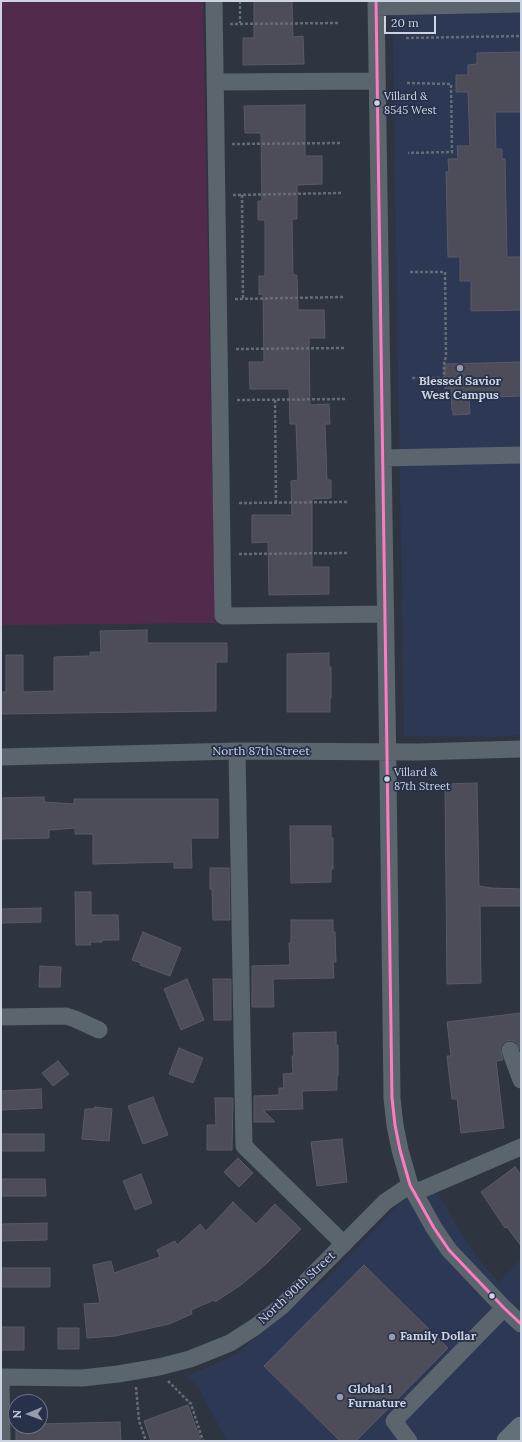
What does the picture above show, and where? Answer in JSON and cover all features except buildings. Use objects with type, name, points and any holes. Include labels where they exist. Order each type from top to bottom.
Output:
[{"type":"main road","points":[[507,1441],[521,1427]]},
{"type":"street","points":[[214,1],[223,616],[385,614]]},
{"type":"street","points":[[521,4],[376,4],[392,1098],[400,1150],[412,1189],[434,1228],[449,1250],[521,1324]]},
{"type":"street","points":[[215,82],[377,81]]},
{"type":"street","points":[[383,458],[521,455]]},
{"type":"street","name":"North 87th Street","points":[[1,757],[237,751],[388,752],[521,749]]},
{"type":"street","points":[[237,751],[244,1146],[344,1244]]},
{"type":"street","points":[[1,1017],[66,1016],[75,1018],[99,1030]]},
{"type":"street","points":[[510,1050],[521,1080]]},
{"type":"street","name":"North 90th Street","points":[[1,1376],[82,1378],[135,1371],[190,1359],[230,1343],[255,1327],[282,1306],[385,1202],[412,1189],[521,1147]]},
{"type":"street","points":[[410,1441],[394,1421],[504,1308]]},
{"type":"street","points":[[1,1376],[2,1441]]},
{"type":"path","points":[[240,1],[240,23]]},
{"type":"path","points":[[214,24],[339,23]]},
{"type":"path","points":[[406,38],[521,36]]},
{"type":"path","points":[[407,84],[451,84],[452,152],[408,153]]},
{"type":"path","points":[[216,144],[342,143]]},
{"type":"path","points":[[217,195],[342,194]]},
{"type":"path","points":[[242,195],[243,299]]},
{"type":"path","points":[[410,272],[445,272],[446,356],[444,364],[444,378],[412,378]]},
{"type":"path","points":[[218,299],[344,298]]},
{"type":"path","points":[[219,350],[345,348]]},
{"type":"path","points":[[220,400],[346,399]]},
{"type":"path","points":[[275,400],[276,503]]},
{"type":"path","points":[[221,503],[348,502]]},
{"type":"path","points":[[222,555],[349,553]]},
{"type":"path","points":[[158,1367],[166,1380],[191,1404],[204,1441]]},
{"type":"path","points":[[135,1371],[139,1421],[146,1441]]},
{"type":"shaded area","points":[[1,1],[203,1],[215,623],[1,625]]},
{"type":"shaded area","name":"Blessed Savior West Campus","points":[[392,1],[521,1],[521,735],[490,737],[404,736]]},
{"type":"shaded area","points":[[429,1178],[476,1256],[499,1282],[521,1259],[521,1441],[227,1441],[199,1389],[187,1376],[236,1354],[333,1273],[399,1204]]},
{"type":"transit line","points":[[376,1],[392,1098],[400,1150],[410,1185],[434,1228],[449,1250],[521,1324]]},
{"type":"place","name":"Villard & 8545 West","points":[[377,103]]},
{"type":"place","name":"Blessed Savior West Campus","points":[[460,368]]},
{"type":"place","name":"Villard & 87th Street","points":[[387,779]]},
{"type":"place","name":"Family Dollar","points":[[392,1337]]},
{"type":"place","name":"Global 1 Furnature","points":[[340,1397]]}]
